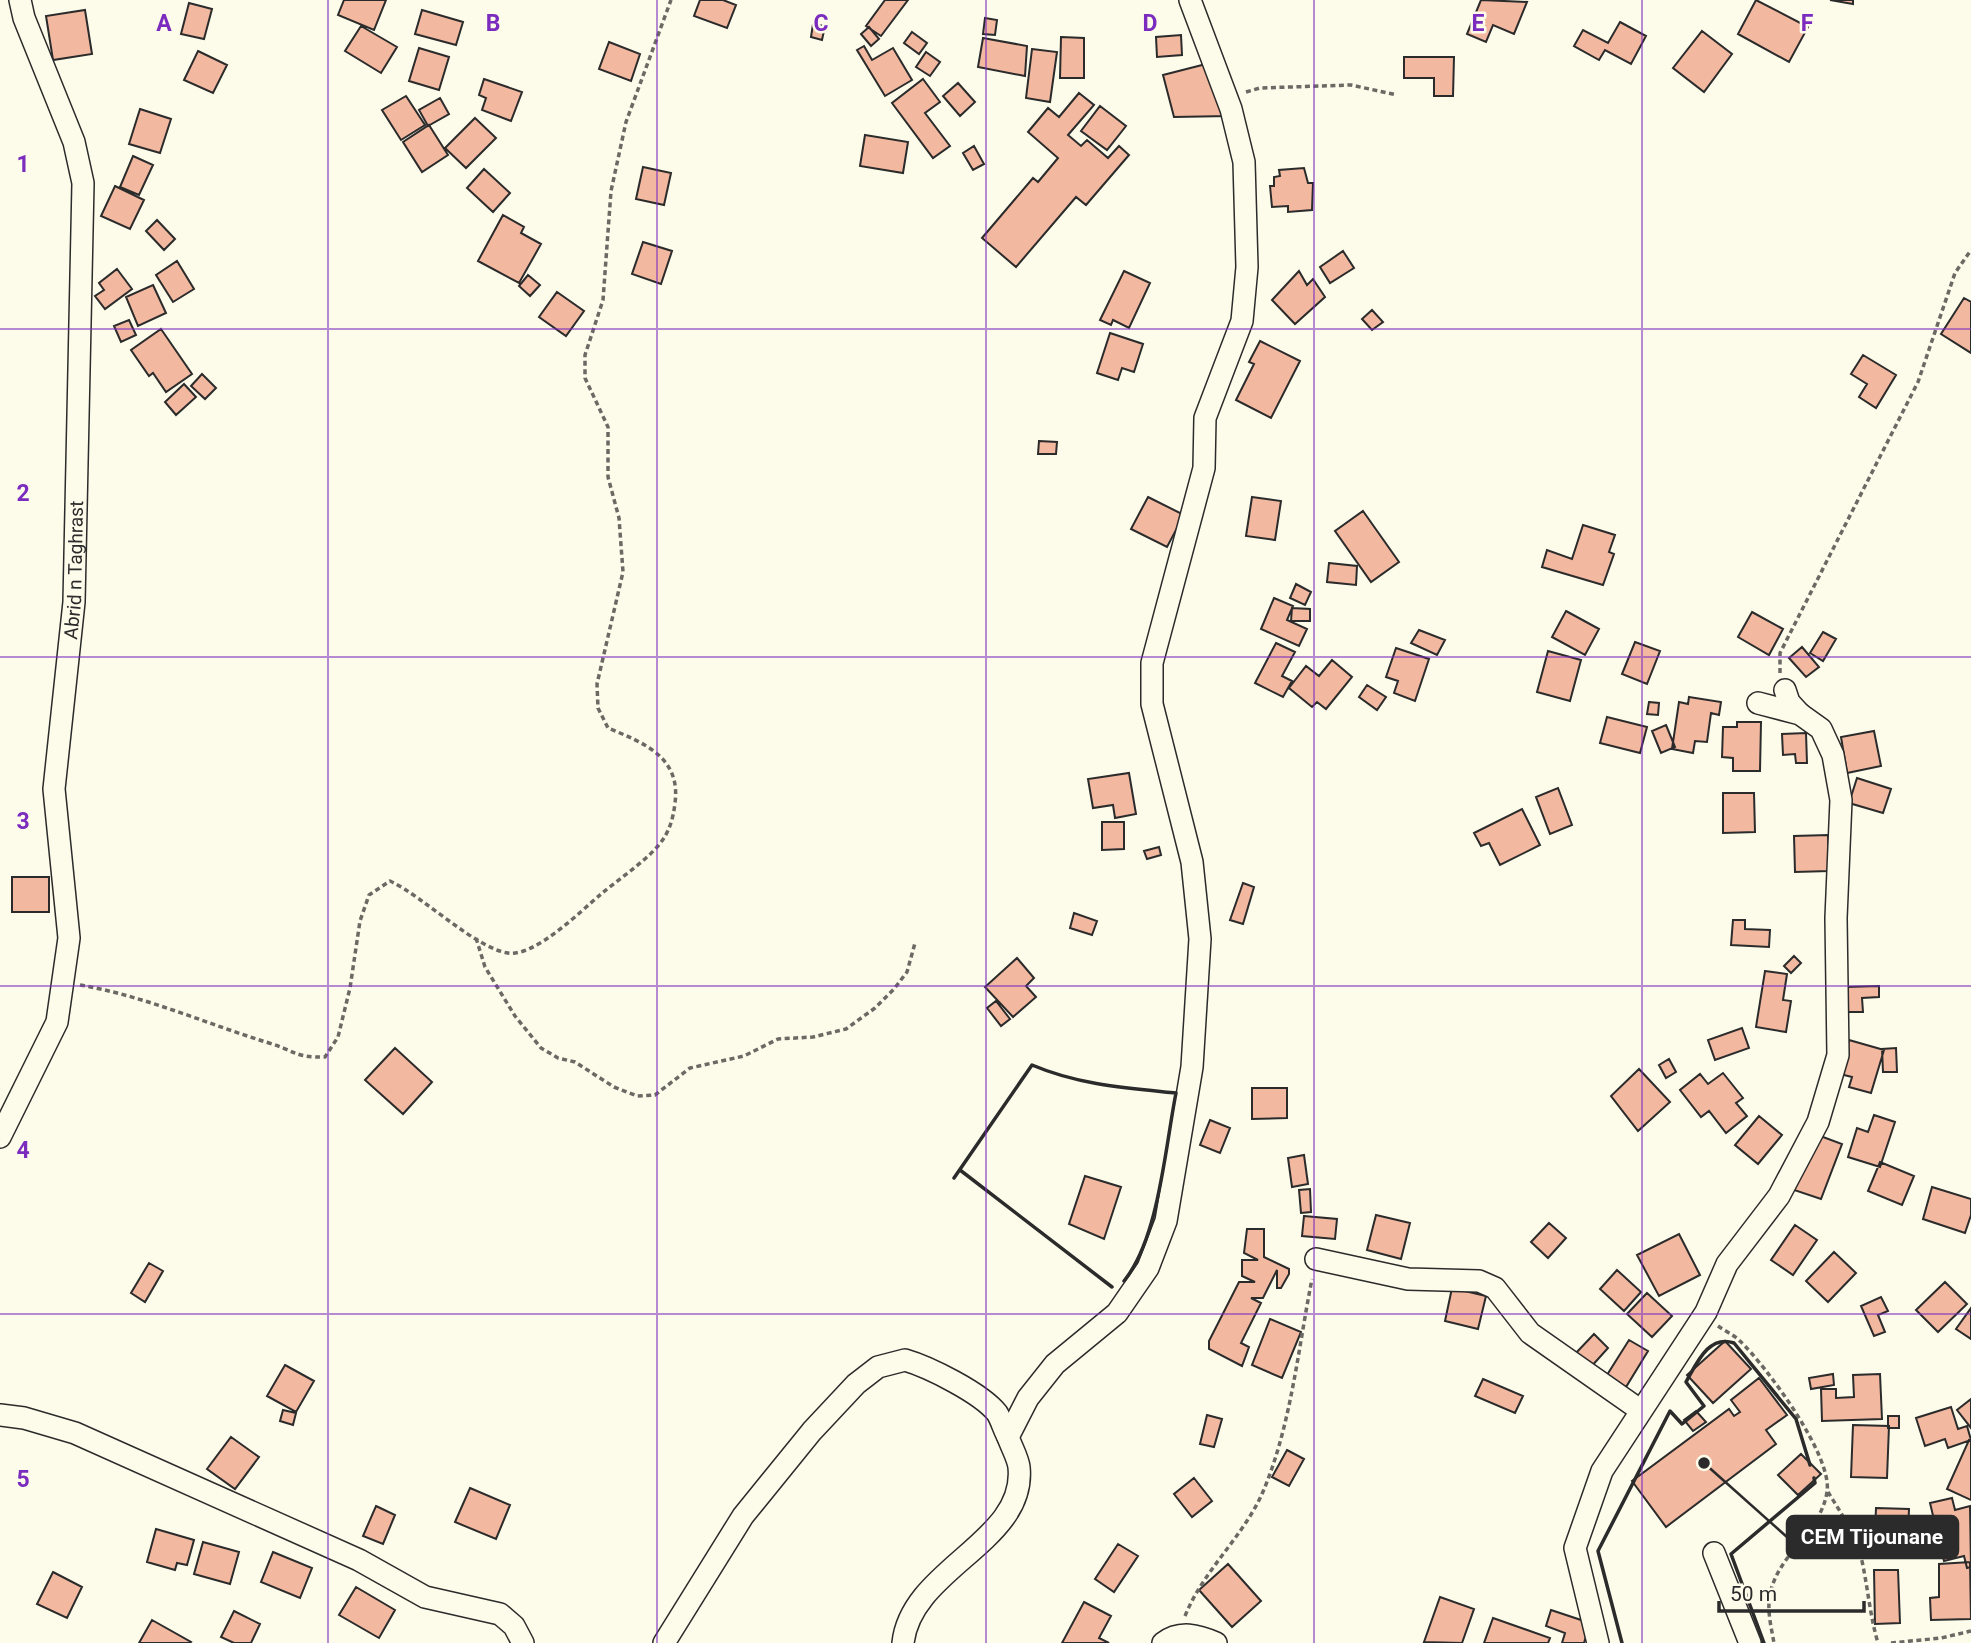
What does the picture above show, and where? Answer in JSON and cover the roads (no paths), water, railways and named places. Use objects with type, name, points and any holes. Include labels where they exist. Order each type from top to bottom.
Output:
[{"type":"street","name":"Abrid n Taghrast","points":[[0,1137],[57,1022],[68,938],[54,789],[74,602],[83,183],[74,142],[24,18],[20,0]]},
{"type":"street","points":[[1008,1437],[1028,1398],[1055,1364],[1117,1313],[1148,1268],[1166,1221],[1190,1080],[1200,939],[1192,862],[1152,704],[1152,663],[1204,468],[1205,418],[1242,321],[1247,267],[1244,162],[1227,98],[1190,0]]},
{"type":"street","points":[[1598,1643],[1575,1548],[1602,1471],[1706,1312],[1727,1264],[1779,1196],[1818,1122],[1838,1055],[1836,918],[1840,800],[1833,755],[1821,729],[1800,714],[1789,702],[1785,690]]},
{"type":"street","points":[[1758,703],[1800,714]]},
{"type":"street","points":[[1316,1259],[1408,1279],[1479,1281],[1495,1288],[1530,1333],[1640,1410]]},
{"type":"street","points":[[664,1643],[743,1516],[812,1431],[856,1384],[878,1367],[905,1360],[942,1376],[997,1413],[1019,1466],[1017,1493],[1003,1519],[943,1574],[916,1605],[904,1630],[903,1643]]},
{"type":"street","points":[[0,1415],[24,1418],[75,1433],[359,1560],[425,1597],[500,1615],[514,1626],[523,1643]]},
{"type":"street","points":[[1714,1553],[1750,1643]]},
{"type":"street","points":[[1172,1639],[1201,1636],[1216,1643]]},
{"type":"place","name":"CEM Tijounane","points":[[1704,1463]]}]
